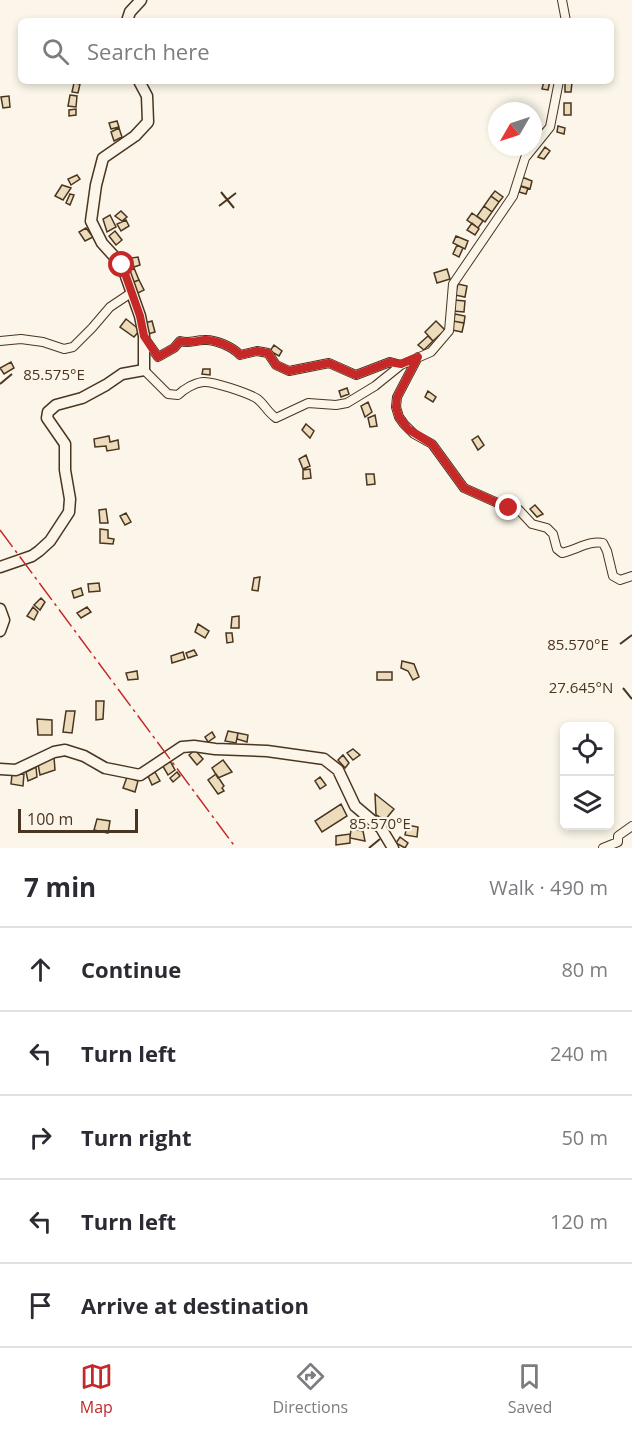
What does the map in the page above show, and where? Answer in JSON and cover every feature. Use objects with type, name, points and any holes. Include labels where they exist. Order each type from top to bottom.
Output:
[{"type":"main road","points":[[128,18],[130,12],[141,0]]},
{"type":"main road","points":[[0,567],[39,550],[50,541],[69,512],[65,444],[47,418],[48,412],[56,405],[82,398],[122,374],[144,370],[144,336],[140,316],[122,265],[102,243],[91,221],[96,185],[103,158],[135,136],[148,122],[147,96],[141,84]]},
{"type":"main road","points":[[0,609],[4,620],[0,631]]},
{"type":"main road","points":[[0,769],[16,770],[54,752],[65,750],[84,756],[105,768],[140,775],[182,747],[194,746],[267,751],[324,759],[338,770],[355,806],[381,828],[393,848]]},
{"type":"street","points":[[562,0],[565,18]]},
{"type":"street","points":[[144,370],[168,394],[178,395],[184,389],[202,382],[217,384],[255,397],[276,418],[308,403],[336,405],[347,403],[375,386],[401,364],[432,352],[449,331],[453,284],[513,196],[525,158],[550,127],[558,84]]},
{"type":"street","points":[[0,341],[21,339],[43,342],[64,349],[73,347],[110,307],[131,293]]},
{"type":"street","points":[[144,336],[158,357],[174,348],[180,341],[186,343],[206,339],[234,348],[240,355],[257,351],[268,353],[276,365],[289,371],[329,363],[356,375],[390,362],[401,364]]},
{"type":"street","points":[[418,357],[397,397],[396,407],[399,417],[408,429],[432,444],[464,488],[509,508],[519,510],[532,524],[547,528],[553,534],[557,549],[562,553],[590,543],[603,543],[613,576],[620,580],[632,576]]},
{"type":"street","points":[[603,848],[618,842],[618,836],[632,826]]},
{"type":"building","points":[[74,84],[80,84],[78,93],[72,92]]},
{"type":"building","points":[[543,84],[549,84],[548,90],[542,89]]},
{"type":"building","points":[[565,84],[572,84],[571,92],[565,92]]},
{"type":"building","points":[[70,95],[77,96],[76,107],[68,106]]},
{"type":"building","points":[[9,96],[10,107],[3,108],[1,97]]},
{"type":"building","points":[[564,103],[571,103],[571,115],[564,115]]},
{"type":"building","points":[[76,109],[76,115],[69,116],[69,110]]},
{"type":"building","points":[[117,121],[119,127],[111,129],[109,123]]},
{"type":"building","points":[[558,126],[565,128],[564,134],[557,132]]},
{"type":"building","points":[[119,128],[122,137],[114,141],[111,132]]},
{"type":"building","points":[[545,147],[550,151],[544,159],[538,157],[542,156]]},
{"type":"building","points":[[77,175],[80,179],[71,185],[68,179]]},
{"type":"building","points":[[522,177],[532,181],[530,189],[519,186]]},
{"type":"building","points":[[62,185],[71,188],[63,200],[55,196]]},
{"type":"building","points":[[521,186],[528,188],[526,194],[519,192]]},
{"type":"building","points":[[495,191],[503,197],[499,202],[491,196]]},
{"type":"building","points":[[70,194],[74,195],[70,205],[66,203]]},
{"type":"building","points":[[491,196],[499,202],[492,212],[484,206]]},
{"type":"building","points":[[484,206],[492,212],[485,222],[477,216]]},
{"type":"building","points":[[121,211],[127,217],[122,221],[115,216]]},
{"type":"building","points":[[472,213],[483,221],[478,228],[467,220]]},
{"type":"building","points":[[110,215],[116,227],[107,232],[103,219]]},
{"type":"building","points":[[126,220],[129,226],[121,231],[117,224]]},
{"type":"building","points":[[472,223],[479,229],[475,235],[467,230]]},
{"type":"building","points":[[86,228],[93,237],[85,241],[79,232]]},
{"type":"building","points":[[115,231],[122,240],[116,245],[109,236]]},
{"type":"building","points":[[456,236],[468,241],[465,249],[453,243]]},
{"type":"building","points":[[457,245],[463,248],[459,257],[453,254]]},
{"type":"building","points":[[138,257],[140,265],[134,267],[131,258]]},
{"type":"building","points":[[134,268],[139,280],[131,283],[127,272]]},
{"type":"building","points":[[447,269],[450,279],[437,283],[434,273]]},
{"type":"building","points":[[139,280],[144,290],[136,294],[131,283]]},
{"type":"building","points":[[458,284],[467,286],[465,297],[455,295]]},
{"type":"building","points":[[454,300],[465,301],[464,312],[453,311]]},
{"type":"building","points":[[455,314],[465,316],[464,323],[453,321]]},
{"type":"building","points":[[126,319],[140,330],[134,337],[120,327]]},
{"type":"building","points":[[152,321],[155,332],[148,334],[145,323]]},
{"type":"building","points":[[436,321],[445,330],[433,341],[425,332]]},
{"type":"building","points":[[453,321],[464,323],[462,332],[452,330]]},
{"type":"building","points":[[428,336],[433,341],[424,350],[418,345]]},
{"type":"building","points":[[274,345],[282,351],[279,356],[270,351]]},
{"type":"building","points":[[11,362],[14,368],[4,374],[0,368]]},
{"type":"building","points":[[203,369],[210,369],[210,375],[202,374]]},
{"type":"building","points":[[347,388],[349,394],[341,397],[339,391]]},
{"type":"building","points":[[428,391],[436,397],[433,402],[425,397]]},
{"type":"building","points":[[368,402],[372,412],[365,417],[361,406]]},
{"type":"building","points":[[375,415],[377,426],[370,427],[368,418]]},
{"type":"building","points":[[306,424],[314,431],[310,438],[302,430]]},
{"type":"building","points":[[109,436],[110,442],[118,440],[119,449],[107,451],[106,446],[95,447],[94,439]]},
{"type":"building","points":[[478,436],[484,445],[478,450],[472,440]]},
{"type":"building","points":[[306,455],[310,466],[303,469],[299,459]]},
{"type":"building","points":[[310,469],[311,478],[303,479],[303,470]]},
{"type":"building","points":[[366,474],[374,474],[375,484],[367,485]]},
{"type":"building","points":[[535,505],[543,514],[537,517],[530,509]]},
{"type":"building","points":[[106,509],[108,523],[100,523],[99,510]]},
{"type":"building","points":[[126,513],[131,522],[125,525],[120,516]]},
{"type":"building","points":[[100,529],[108,530],[108,538],[114,539],[113,544],[100,543]]},
{"type":"building","points":[[260,577],[258,591],[252,590],[254,578]]},
{"type":"building","points":[[99,583],[100,591],[89,592],[88,584]]},
{"type":"building","points":[[81,588],[83,595],[74,598],[72,591]]},
{"type":"building","points":[[41,598],[45,602],[40,610],[34,605]]},
{"type":"building","points":[[33,607],[38,612],[34,620],[27,616]]},
{"type":"building","points":[[87,607],[91,612],[81,618],[77,613]]},
{"type":"building","points":[[239,616],[239,628],[231,628],[232,617]]},
{"type":"building","points":[[198,624],[209,631],[205,638],[195,632]]},
{"type":"building","points":[[226,633],[232,633],[233,642],[227,643]]},
{"type":"building","points":[[194,650],[197,655],[188,658],[186,653]]},
{"type":"building","points":[[183,652],[185,659],[172,663],[171,656]]},
{"type":"building","points":[[402,661],[414,664],[419,677],[413,680],[408,671],[401,668]]},
{"type":"building","points":[[137,671],[138,679],[128,680],[126,673]]},
{"type":"building","points":[[377,672],[392,672],[392,680],[377,680]]},
{"type":"building","points":[[96,701],[104,701],[103,719],[96,720]]},
{"type":"building","points":[[66,711],[75,711],[72,733],[63,732]]},
{"type":"building","points":[[37,719],[52,720],[52,735],[38,735]]},
{"type":"building","points":[[228,731],[238,733],[236,743],[225,741]]},
{"type":"building","points":[[212,732],[215,737],[208,742],[205,737]]},
{"type":"building","points":[[238,733],[248,735],[247,742],[237,739]]},
{"type":"building","points":[[353,749],[360,755],[353,760],[347,753]]},
{"type":"building","points":[[195,750],[203,759],[197,765],[189,755]]},
{"type":"building","points":[[343,755],[349,763],[345,768],[338,760]]},
{"type":"building","points":[[54,757],[55,770],[40,775],[38,764]]},
{"type":"building","points":[[169,759],[175,770],[168,775],[161,763]]},
{"type":"building","points":[[223,760],[232,772],[218,778],[212,768]]},
{"type":"building","points":[[36,767],[37,777],[28,781],[26,772]]},
{"type":"building","points":[[155,772],[160,781],[152,785],[148,776]]},
{"type":"building","points":[[177,772],[180,776],[173,782],[170,778]]},
{"type":"building","points":[[24,774],[23,786],[11,784],[12,775]]},
{"type":"building","points":[[216,774],[224,786],[222,788],[224,791],[218,794],[208,780]]},
{"type":"building","points":[[127,777],[138,781],[135,792],[123,788]]},
{"type":"building","points":[[320,777],[326,785],[320,789],[315,781]]},
{"type":"building","points":[[375,794],[394,809],[385,820],[376,815]]},
{"type":"building","points":[[341,804],[347,816],[322,832],[315,821]]},
{"type":"building","points":[[97,819],[110,821],[108,833],[94,830]]},
{"type":"building","points":[[407,825],[418,827],[417,837],[405,835]]},
{"type":"building","points":[[351,829],[363,831],[365,841],[350,838]]},
{"type":"building","points":[[350,834],[350,843],[336,845],[336,836]]},
{"type":"building","points":[[400,837],[408,843],[405,848],[396,843]]},
{"type":"power","points":[[0,530],[236,848]]},
{"type":"route","points":[[122,265],[140,316],[144,336],[158,357],[174,348],[180,341],[186,343],[206,339],[234,348],[240,355],[257,351],[268,353],[276,365],[289,371],[329,363],[356,375],[390,362],[401,364],[418,357],[397,397],[396,407],[399,417],[414,434],[432,444],[464,488],[509,508]]}]
